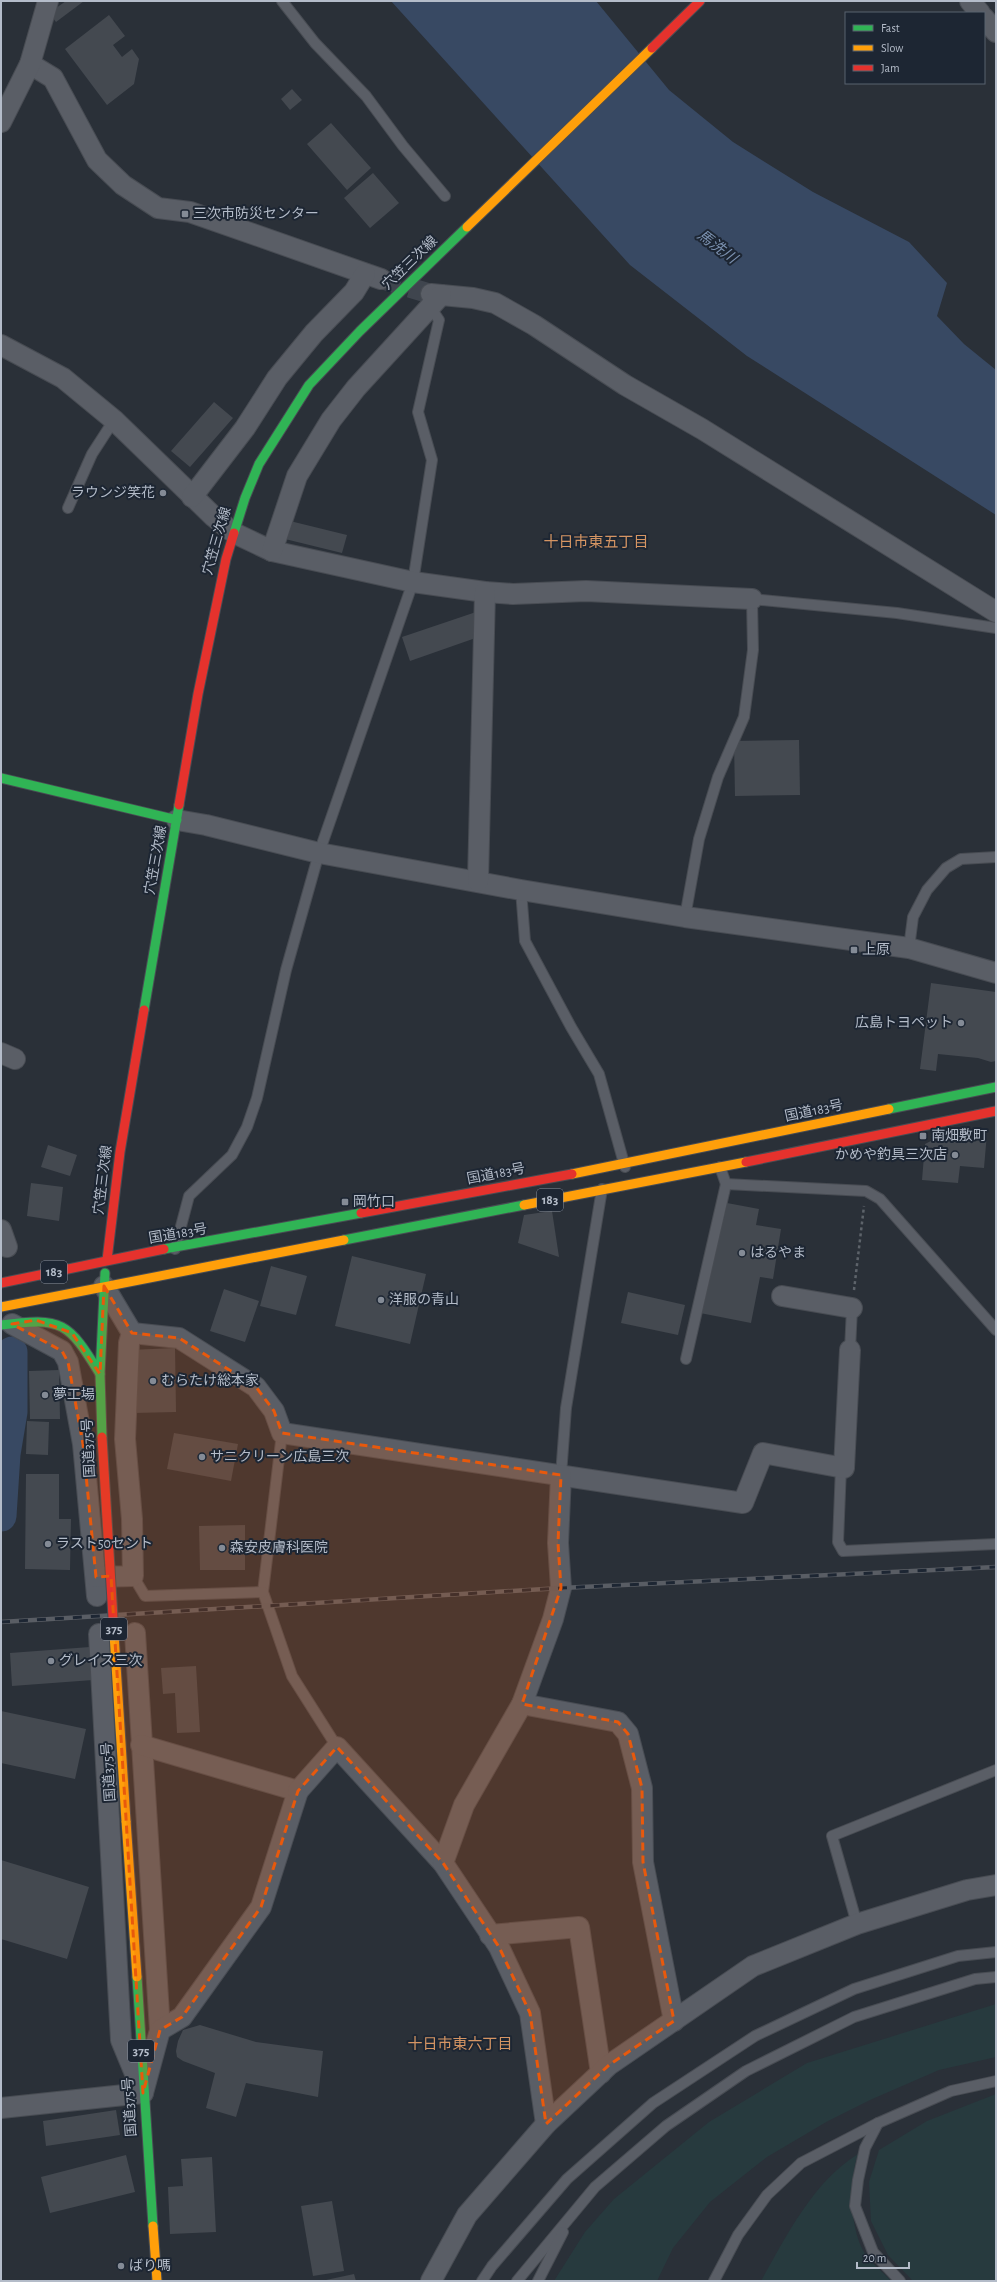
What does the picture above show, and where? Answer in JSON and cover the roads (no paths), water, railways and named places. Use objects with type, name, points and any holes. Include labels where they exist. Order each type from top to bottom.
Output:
[{"type":"main road","name":"穴笠三次線","points":[[107,1260],[120,1152],[216,596],[245,498],[259,464],[309,385],[360,331],[700,1]]},
{"type":"main road","points":[[1,778],[177,820]]},
{"type":"main road","name":"国道183号","points":[[1,1283],[107,1260],[175,1249],[624,1164],[996,1087]]},
{"type":"main road","name":"183","points":[[1,1307],[720,1167],[996,1111]]},
{"type":"main road","name":"国道375号","points":[[107,1260],[104,1286],[100,1374],[102,1437],[143,2093],[157,2281]]},
{"type":"main road","points":[[6,1325],[36,1320],[56,1325],[72,1333],[100,1374]]},
{"type":"street","points":[[2,119],[30,64],[48,1]]},
{"type":"street","points":[[970,1],[979,12]]},
{"type":"street","points":[[985,19],[996,32]]},
{"type":"street","points":[[30,64],[53,78],[97,160],[123,185],[158,208],[190,212],[373,276],[354,292],[314,333],[277,378],[245,428],[192,497]]},
{"type":"street","points":[[272,551],[297,476],[331,420],[356,388],[434,299],[495,303],[534,325],[625,385],[702,429],[996,612]]},
{"type":"street","points":[[1,346],[63,378],[114,420],[192,497],[234,533],[272,551],[413,582],[485,592],[513,594],[586,591],[752,599]]},
{"type":"street","points":[[478,881],[485,592]]},
{"type":"street","points":[[177,820],[320,853],[478,881],[520,890],[685,917],[909,948],[996,973]]},
{"type":"street","points":[[6,1325],[62,1351],[68,1362],[83,1444],[96,1586],[133,1576],[132,1519],[125,1439],[129,1343],[132,1333],[104,1286]]},
{"type":"street","points":[[782,1296],[852,1308]]},
{"type":"street","points":[[132,1333],[179,1338],[256,1387],[274,1411],[282,1433],[743,1503],[763,1453],[844,1468],[850,1350]]},
{"type":"street","points":[[443,1863],[464,1805],[522,1704],[553,1619],[561,1588],[558,1543],[561,1475]]},
{"type":"street","points":[[135,1633],[160,2030],[143,2093]]},
{"type":"street","points":[[99,1634],[121,2040],[143,2093]]},
{"type":"street","points":[[522,1704],[618,1722],[628,1734],[642,1788],[643,1862],[674,2021]]},
{"type":"street","points":[[141,1746],[298,1790]]},
{"type":"street","points":[[160,2030],[182,2017],[261,1907],[298,1790],[337,1747],[443,1863],[499,1948],[530,2013],[546,2124]]},
{"type":"street","points":[[431,2281],[467,2215],[546,2124],[601,2073],[674,2021],[753,1966],[857,1924],[967,1890],[996,1885]]},
{"type":"street","points":[[490,1935],[579,1927],[601,2073]]},
{"type":"street","points":[[1,2108],[143,2093]]},
{"type":"lane","points":[[282,1],[315,43],[366,96],[402,146],[445,196]]},
{"type":"lane","points":[[175,1249],[189,1196],[232,1155],[246,1127],[257,1098],[286,970],[320,853],[413,582],[432,460],[418,412],[439,320],[434,299]]},
{"type":"lane","points":[[68,508],[92,454],[114,420]]},
{"type":"lane","points":[[685,917],[699,839],[718,777],[744,717],[753,650],[752,599],[897,613],[996,628]]},
{"type":"lane","points":[[909,948],[912,918],[927,890],[946,868],[961,859],[996,857]]},
{"type":"lane","points":[[520,890],[525,942],[571,1027],[599,1074],[624,1164],[628,1184]]},
{"type":"lane","points":[[686,1359],[726,1184],[720,1167]]},
{"type":"lane","points":[[726,1184],[866,1191],[880,1199],[996,1330]]},
{"type":"lane","points":[[561,1475],[566,1408],[602,1190]]},
{"type":"lane","points":[[850,1350],[852,1308]]},
{"type":"lane","points":[[282,1433],[263,1592],[292,1676],[337,1747]]},
{"type":"lane","points":[[841,1467],[838,1542],[844,1551],[996,1544]]},
{"type":"lane","points":[[133,1576],[145,1596],[263,1592]]},
{"type":"lane","points":[[102,1691],[138,1689]]},
{"type":"lane","points":[[857,1924],[832,1836],[996,1770]]},
{"type":"lane","points":[[482,2281],[492,2266],[567,2179],[653,2103],[755,2036],[854,1989],[958,1956],[996,1952]]},
{"type":"lane","points":[[517,2281],[595,2187],[666,2126],[746,2071],[854,2017],[975,1979],[996,1976]]},
{"type":"lane","points":[[714,2281],[738,2235],[767,2195],[801,2164],[878,2123],[951,2091],[996,2081]]},
{"type":"lane","points":[[878,2123],[865,2148],[858,2180],[855,2206],[873,2252],[900,2281]]},
{"type":"lane","points":[[538,2281],[572,2214]]},
{"type":"water","name":"馬洗川","points":[[391,1],[596,1],[669,90],[733,142],[813,192],[909,242],[947,283],[937,316],[964,344],[996,370],[996,515],[747,356],[630,265]]},
{"type":"waterway","points":[[1,1516],[5,1454],[12,1412],[12,1352]]},
{"type":"tunnel","points":[[381,279],[431,294]]},
{"type":"railway","points":[[1,1622],[561,1588],[996,1567]]},
{"type":"place","name":"三次市防災センター","points":[[185,214]]},
{"type":"place","name":"ラウンジ笑花","points":[[163,493]]},
{"type":"place","name":"上原","points":[[854,950]]},
{"type":"place","name":"広島トヨペット","points":[[961,1023]]},
{"type":"place","name":"南畑敷町","points":[[923,1136]]},
{"type":"place","name":"かめや釣具三次店","points":[[955,1155]]},
{"type":"place","name":"岡竹口","points":[[345,1202]]},
{"type":"place","name":"はるやま","points":[[742,1253]]},
{"type":"place","name":"洋服の青山","points":[[381,1300]]},
{"type":"place","name":"むらたけ総本家","points":[[153,1381]]},
{"type":"place","name":"夢工場","points":[[45,1395]]},
{"type":"place","name":"サニクリーン広島三次","points":[[202,1457]]},
{"type":"place","name":"ラスト50セント","points":[[48,1544]]},
{"type":"place","name":"森安皮膚科医院","points":[[222,1548]]},
{"type":"place","name":"グレイス三次","points":[[51,1661]]},
{"type":"place","name":"ばり嗎","points":[[121,2266]]},
{"type":"district","name":"十日市東五丁目","points":[[596,542]]},
{"type":"district","name":"十日市東六丁目","points":[[460,2044]]}]
